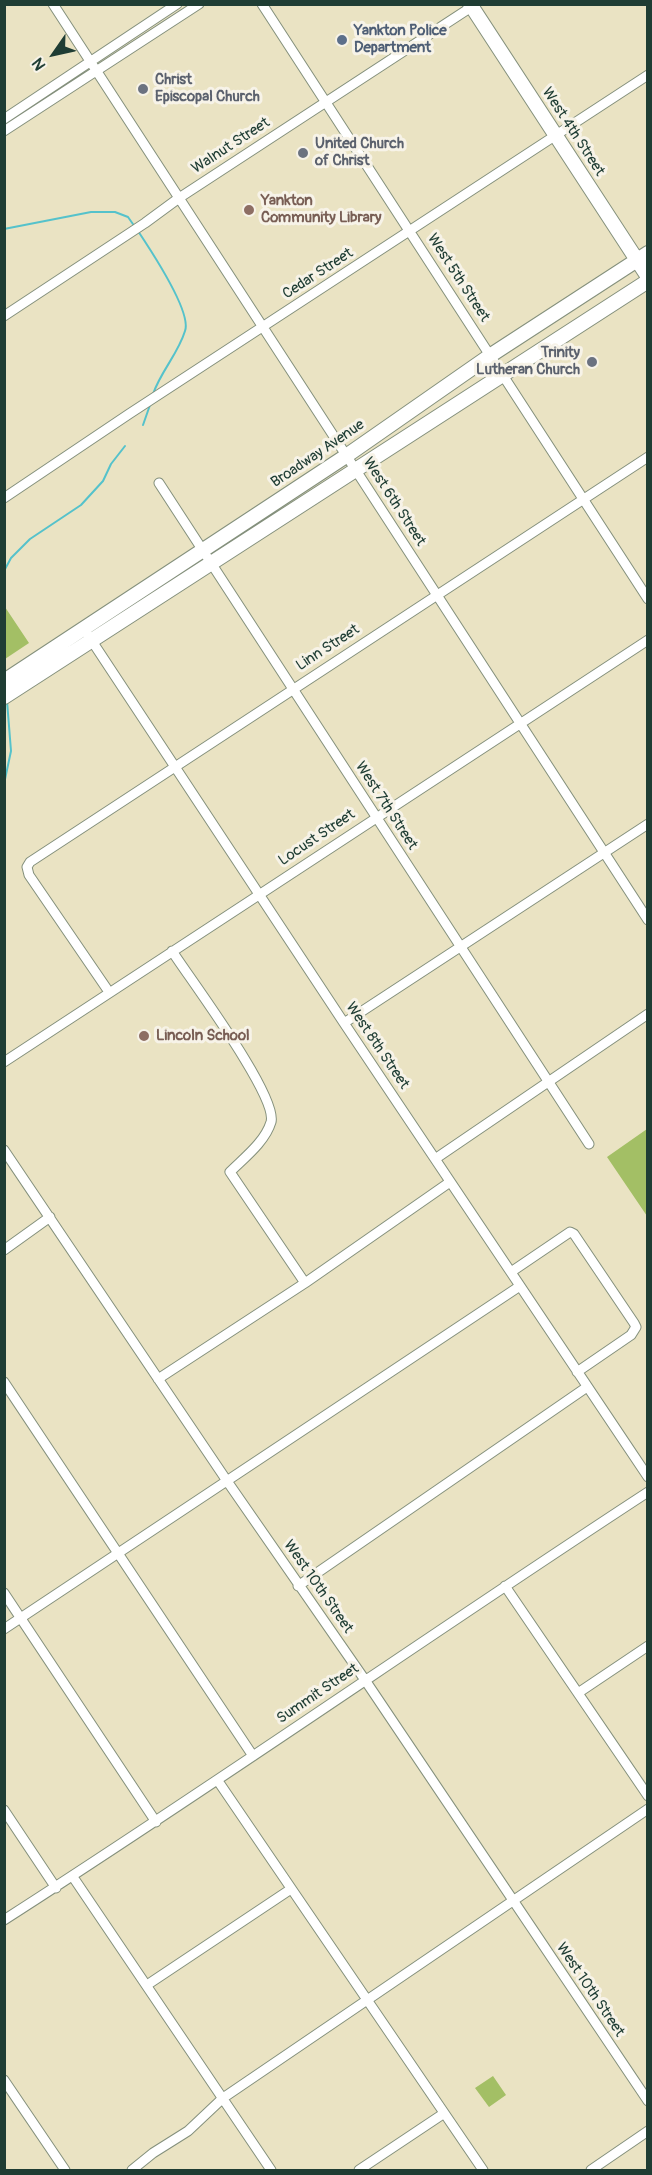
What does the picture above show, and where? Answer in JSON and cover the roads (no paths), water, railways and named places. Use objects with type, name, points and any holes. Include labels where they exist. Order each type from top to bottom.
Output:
[{"type":"highway","name":"West 4th Street","points":[[473,5],[556,137],[642,257],[648,279]]},
{"type":"highway","name":"Broadway Avenue","points":[[4,681],[346,456],[490,355],[642,257]]},
{"type":"highway","points":[[4,697],[648,279]]},
{"type":"street","name":"West 6th Street","points":[[53,4],[648,920]]},
{"type":"street","points":[[4,119],[177,4]]},
{"type":"street","points":[[4,131],[199,4]]},
{"type":"street","name":"West 5th Street","points":[[262,4],[648,598]]},
{"type":"street","name":"Walnut Street","points":[[4,316],[473,5]]},
{"type":"street","name":"Cedar Street","points":[[4,498],[648,75]]},
{"type":"street","name":"Linn Street","points":[[109,992],[29,875],[27,867],[30,862],[648,457]]},
{"type":"street","name":"West 7th Street","points":[[159,483],[589,1144]]},
{"type":"street","name":"West 8th Street","points":[[84,629],[648,1477]]},
{"type":"street","name":"Locust Street","points":[[4,1062],[648,640]]},
{"type":"street","points":[[344,1023],[648,824]]},
{"type":"street","points":[[172,951],[258,1081],[270,1107],[271,1121],[262,1139],[230,1172],[305,1283]]},
{"type":"street","points":[[435,1159],[648,1014]]},
{"type":"street","name":"West 10th Street","points":[[4,1150],[648,2101]]},
{"type":"street","points":[[158,1379],[305,1283],[450,1182]]},
{"type":"street","points":[[4,1250],[50,1217]]},
{"type":"street","points":[[511,1272],[570,1232],[574,1234],[636,1327],[631,1335],[577,1372]]},
{"type":"street","points":[[4,1629],[520,1286]]},
{"type":"street","points":[[4,1382],[253,1756]]},
{"type":"street","points":[[298,1586],[587,1387]]},
{"type":"street","name":"Summit Street","points":[[4,1920],[218,1781],[365,1680],[648,1492]]},
{"type":"street","points":[[505,1586],[648,1796]]},
{"type":"street","points":[[4,1593],[156,1822]]},
{"type":"street","points":[[578,1694],[648,1646]]},
{"type":"street","points":[[218,1781],[442,2114],[483,2170]]},
{"type":"street","points":[[132,2170],[153,2152],[188,2131],[223,2098],[648,1809]]},
{"type":"street","points":[[4,1810],[56,1888]]},
{"type":"street","points":[[73,1877],[271,2170]]},
{"type":"street","points":[[147,1985],[291,1889]]},
{"type":"street","points":[[4,2080],[65,2170]]},
{"type":"street","points":[[359,2170],[442,2114]]},
{"type":"street","points":[[591,2170],[648,2131]]},
{"type":"waterway","points":[[4,229],[91,212],[115,212],[128,217],[135,227]]},
{"type":"waterway","points":[[138,231],[169,281],[185,322],[182,339],[153,394]]},
{"type":"waterway","points":[[143,425],[150,405]]},
{"type":"waterway","points":[[4,571],[11,558],[30,539],[81,505],[103,481],[111,464],[125,446]]},
{"type":"waterway","points":[[4,784],[11,751],[7,701]]},
{"type":"place","name":"Yankton Police Department","points":[[342,40]]},
{"type":"place","name":"Christ Episcopal Church","points":[[143,89]]},
{"type":"place","name":"United Church of Christ","points":[[303,153]]},
{"type":"place","name":"Yankton Community Library","points":[[249,210]]},
{"type":"place","name":"Trinity Lutheran Church","points":[[592,362]]},
{"type":"place","name":"Lincoln School","points":[[144,1036]]}]
